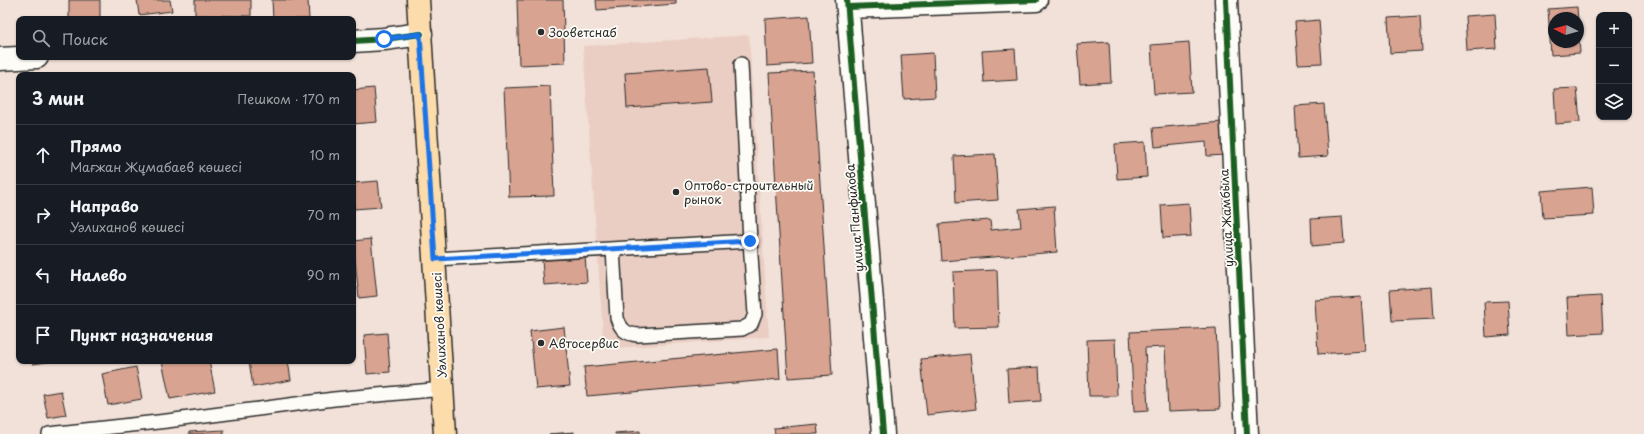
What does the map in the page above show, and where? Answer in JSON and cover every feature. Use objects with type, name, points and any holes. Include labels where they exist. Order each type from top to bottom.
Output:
[{"type":"main road","name":"Уәлиханов көшесі","points":[[418,0],[445,434]]},
{"type":"street","points":[[848,3],[1036,0]]},
{"type":"street","name":"улица Жамбыла","points":[[1226,0],[1247,434]]},
{"type":"street","name":"улица Панфилова","points":[[848,3],[883,434]]},
{"type":"street","points":[[356,41],[420,34]]},
{"type":"street","points":[[0,59],[16,58]]},
{"type":"lane","points":[[613,249],[617,318],[619,325],[624,331],[630,334],[645,335],[742,329],[751,324],[754,314],[741,64]]},
{"type":"lane","points":[[435,259],[750,241]]},
{"type":"lane","points":[[49,434],[167,421],[334,398],[443,388]]},
{"type":"shaded area","name":"Оптово-строительный рынок","points":[[749,35],[769,337],[604,349],[583,46]]},
{"type":"building","points":[[69,0],[100,0],[100,16],[69,16]]},
{"type":"building","points":[[137,0],[170,0],[172,11],[139,15]]},
{"type":"building","points":[[195,0],[251,0],[251,16],[195,15]]},
{"type":"building","points":[[272,0],[308,0],[309,16],[273,16]]},
{"type":"building","name":"Зооветснаб","points":[[517,0],[563,0],[565,63],[519,65]]},
{"type":"building","points":[[596,0],[676,0],[676,4],[597,10]]},
{"type":"building","points":[[1577,7],[1577,12],[1548,12],[1548,9]]},
{"type":"building","points":[[1495,14],[1497,49],[1467,51],[1465,16]]},
{"type":"building","points":[[809,16],[812,63],[767,66],[765,19]]},
{"type":"building","points":[[1420,16],[1422,51],[1390,53],[1388,18]]},
{"type":"building","points":[[1319,20],[1322,63],[1298,64],[1295,22]]},
{"type":"building","points":[[1109,42],[1111,82],[1080,84],[1077,44]]},
{"type":"building","points":[[1189,42],[1192,92],[1154,94],[1151,45]]},
{"type":"building","points":[[1551,48],[1580,48],[1580,53],[1551,55]]},
{"type":"building","points":[[1015,49],[1017,80],[984,82],[982,51]]},
{"type":"building","points":[[933,53],[935,97],[904,99],[901,55]]},
{"type":"building","points":[[709,67],[712,102],[627,108],[625,73]]},
{"type":"building","points":[[813,71],[832,375],[788,378],[769,73]]},
{"type":"building","points":[[550,86],[554,196],[509,197],[504,88]]},
{"type":"building","points":[[374,88],[377,122],[356,124],[356,90]]},
{"type":"building","points":[[1577,88],[1580,122],[1556,124],[1554,89]]},
{"type":"building","points":[[1324,104],[1328,156],[1298,158],[1295,106]]},
{"type":"building","points":[[1222,122],[1225,155],[1207,156],[1206,142],[1155,147],[1153,128]]},
{"type":"building","points":[[1145,142],[1147,177],[1117,179],[1115,144]]},
{"type":"building","points":[[995,154],[998,200],[956,203],[954,156]]},
{"type":"building","points":[[378,181],[381,207],[356,209],[356,183]]},
{"type":"building","points":[[1592,187],[1594,215],[1543,218],[1541,191]]},
{"type":"building","points":[[1189,203],[1191,236],[1163,238],[1161,205]]},
{"type":"building","points":[[1054,206],[1057,252],[942,261],[939,224],[990,220],[991,230],[1021,227],[1019,209]]},
{"type":"building","points":[[1342,217],[1344,243],[1312,246],[1311,219]]},
{"type":"building","points":[[371,239],[377,296],[359,298],[356,270],[356,241]]},
{"type":"building","points":[[585,256],[587,282],[544,285],[542,260]]},
{"type":"building","points":[[997,270],[999,327],[955,328],[953,272]]},
{"type":"building","points":[[1432,287],[1434,319],[1392,321],[1390,290]]},
{"type":"building","points":[[1601,296],[1603,333],[1569,335],[1567,298]]},
{"type":"building","points":[[1361,297],[1365,351],[1318,354],[1315,300]]},
{"type":"building","points":[[1508,301],[1510,335],[1486,337],[1484,302]]},
{"type":"building","points":[[564,327],[570,386],[536,389],[530,331]]},
{"type":"building","points":[[1216,328],[1220,409],[1168,411],[1165,347],[1145,348],[1148,411],[1134,412],[1130,332]]},
{"type":"building","points":[[387,333],[390,372],[367,374],[364,335]]},
{"type":"building","points":[[1115,339],[1117,396],[1089,396],[1087,340]]},
{"type":"building","points":[[778,349],[780,379],[587,396],[584,367]]},
{"type":"building","points":[[970,354],[976,409],[927,415],[921,359]]},
{"type":"building","points":[[163,364],[210,364],[215,391],[170,399]]},
{"type":"building","points":[[249,364],[288,364],[291,380],[253,387]]},
{"type":"building","points":[[136,367],[142,399],[108,405],[102,374]]},
{"type":"building","points":[[1039,367],[1041,401],[1009,403],[1007,369]]},
{"type":"building","points":[[61,391],[66,415],[48,418],[43,394]]},
{"type":"building","points":[[817,424],[818,434],[775,434],[774,428]]},
{"type":"building","points":[[224,430],[224,434],[189,434],[189,432]]},
{"type":"building","points":[[640,431],[640,434],[615,434],[615,433]]},
{"type":"building","points":[[574,432],[574,434],[549,434]]},
{"type":"cycle path","points":[[847,0],[883,434]]},
{"type":"cycle path","points":[[848,7],[1036,0]]},
{"type":"cycle path","points":[[1226,0],[1247,434]]},
{"type":"cycle path","points":[[356,41],[421,34]]},
{"type":"place","name":"Зооветснаб","points":[[541,32]]},
{"type":"place","name":"Оптово-строительный рынок","points":[[676,192]]},
{"type":"place","name":"Автосервис","points":[[541,343]]},
{"type":"route","points":[[384,39],[420,34],[435,259],[750,241]]}]
